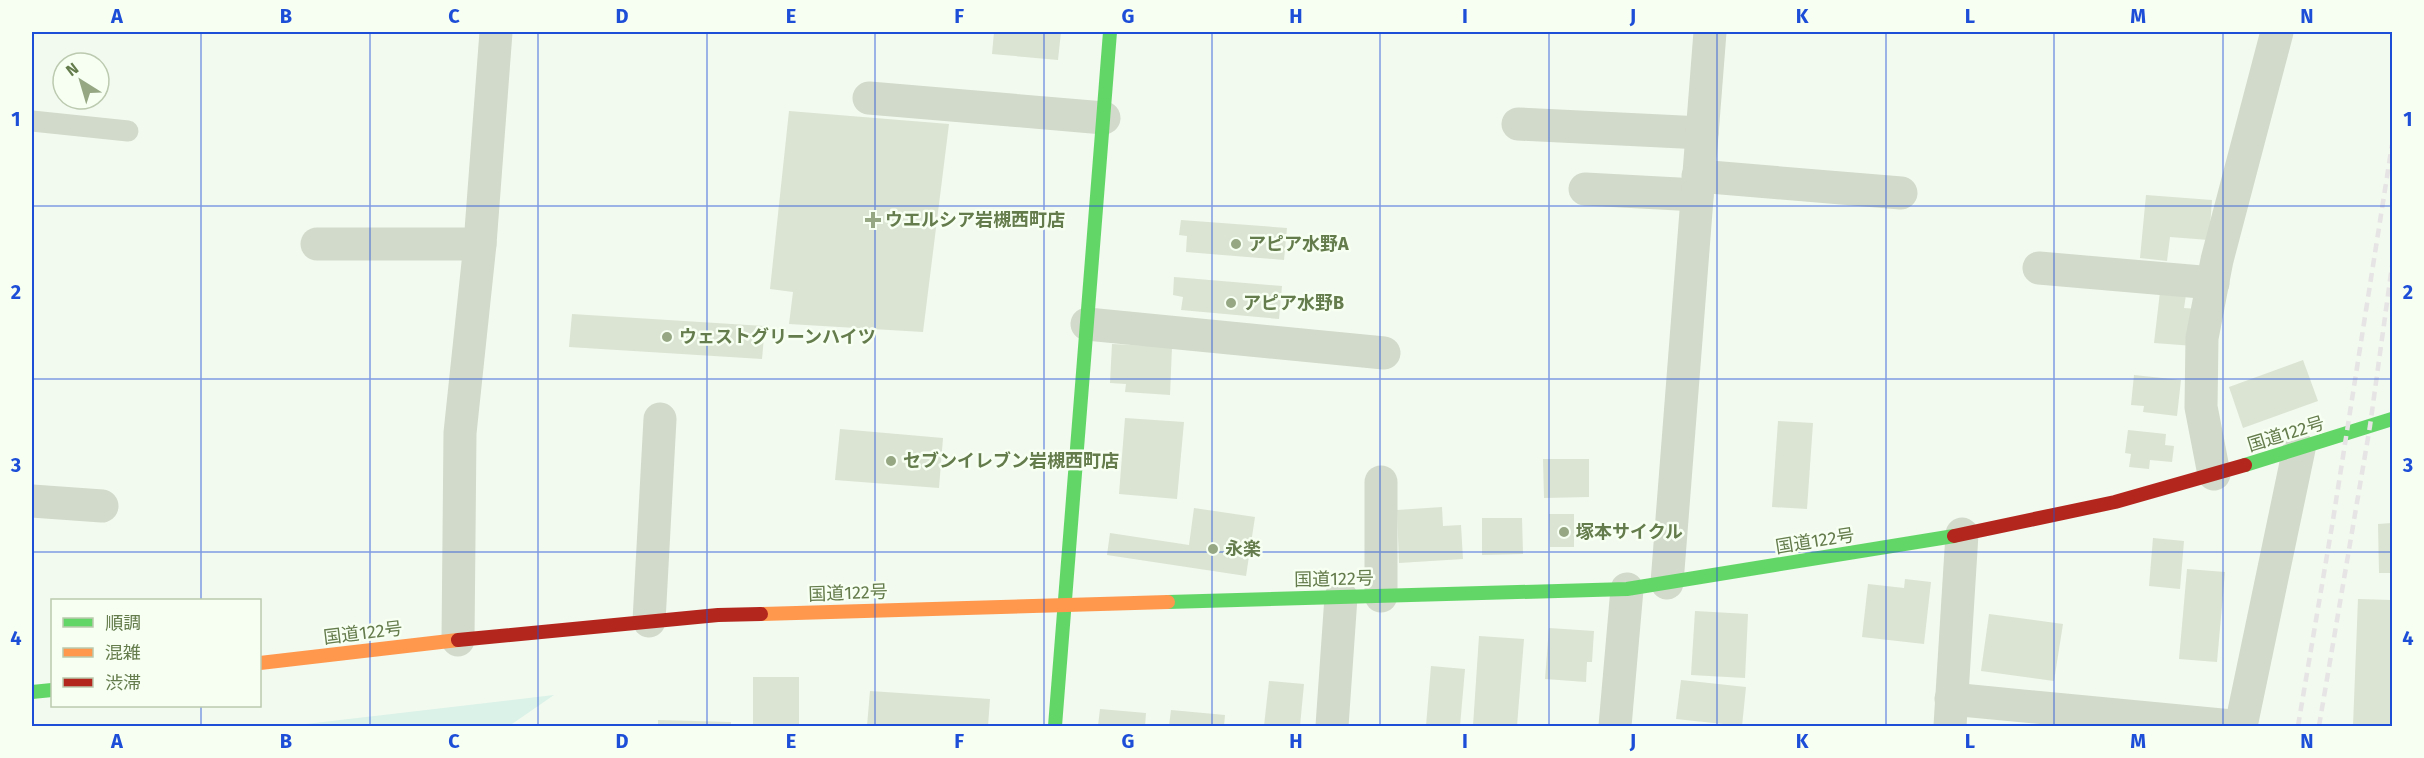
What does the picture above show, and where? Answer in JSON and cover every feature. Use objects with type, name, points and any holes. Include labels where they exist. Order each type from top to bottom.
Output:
[{"type":"main road","points":[[1055,726],[1110,32]]},
{"type":"main road","name":"国道122号","points":[[261,663],[458,640],[718,615],[1627,589],[1962,534],[2115,502],[2300,450],[2392,419]]},
{"type":"main road","points":[[32,692],[51,690]]},
{"type":"street","points":[[458,640],[460,433],[480,244],[495,32]]},
{"type":"street","points":[[1667,583],[1710,32]]},
{"type":"street","points":[[2214,474],[2200,407],[2202,338],[2213,283],[2277,32]]},
{"type":"street","points":[[869,98],[1104,118]]},
{"type":"street","points":[[1518,124],[1702,133]]},
{"type":"street","points":[[1585,189],[1698,186],[1901,193]]},
{"type":"street","points":[[317,244],[480,244]]},
{"type":"street","points":[[2039,268],[2213,283]]},
{"type":"street","points":[[1087,324],[1384,353]]},
{"type":"street","points":[[649,621],[660,419]]},
{"type":"street","points":[[2241,726],[2300,450]]},
{"type":"street","points":[[1381,482],[1382,596]]},
{"type":"street","points":[[32,501],[102,506]]},
{"type":"street","points":[[1962,534],[1950,712],[2232,726]]},
{"type":"street","points":[[1615,726],[1627,589]]},
{"type":"street","points":[[1332,726],[1341,597]]},
{"type":"lane","points":[[32,121],[128,131]]},
{"type":"green space","points":[[554,695],[509,726],[289,726]]},
{"type":"building","points":[[994,32],[1061,32],[1058,60],[992,54]]},
{"type":"building","points":[[789,111],[949,124],[923,332],[789,324],[793,292],[770,289]]},
{"type":"building","points":[[2146,195],[2212,200],[2209,240],[2170,237],[2167,261],[2140,258]]},
{"type":"building","name":"アピア水野A","points":[[1181,220],[1287,228],[1284,260],[1186,252],[1187,236],[1179,235]]},
{"type":"building","name":"アピア水野B","points":[[1174,277],[1282,286],[1279,319],[1181,310],[1183,297],[1173,295]]},
{"type":"building","points":[[2160,292],[2186,295],[2184,308],[2197,309],[2194,346],[2154,343]]},
{"type":"building","name":"ウェストグリーンハイツ","points":[[572,314],[765,326],[762,359],[569,347]]},
{"type":"building","points":[[1112,344],[1172,347],[1170,395],[1125,392],[1126,384],[1110,383]]},
{"type":"building","points":[[2303,360],[2318,401],[2243,428],[2229,387]]},
{"type":"building","points":[[2134,375],[2181,380],[2177,416],[2143,412],[2144,406],[2131,405]]},
{"type":"building","points":[[1125,418],[1184,422],[1177,499],[1119,494]]},
{"type":"building","points":[[1778,421],[1813,423],[1807,509],[1772,507]]},
{"type":"building","points":[[840,429],[943,438],[939,488],[835,480]]},
{"type":"building","points":[[2128,430],[2166,434],[2165,445],[2174,446],[2172,462],[2150,460],[2149,469],[2129,467],[2131,454],[2125,453]]},
{"type":"building","points":[[1543,459],[1589,459],[1589,497],[1544,498]]},
{"type":"building","points":[[1442,507],[1443,526],[1461,525],[1463,559],[1399,563],[1397,510]]},
{"type":"building","points":[[1194,508],[1255,517],[1246,576],[1107,555],[1110,533],[1189,545]]},
{"type":"building","points":[[1549,514],[1574,514],[1574,547],[1550,547]]},
{"type":"building","points":[[1482,518],[1522,518],[1523,554],[1482,555]]},
{"type":"building","points":[[2392,523],[2392,573],[2379,573],[2378,524]]},
{"type":"building","points":[[2153,538],[2184,541],[2180,589],[2149,586]]},
{"type":"building","points":[[2187,569],[2225,572],[2217,662],[2179,659]]},
{"type":"building","points":[[1905,579],[1931,582],[1924,644],[1862,637],[1868,584],[1904,588]]},
{"type":"building","points":[[2358,599],[2392,600],[2392,726],[2353,726]]},
{"type":"building","points":[[1695,611],[1748,614],[1745,678],[1691,675]]},
{"type":"building","points":[[1989,614],[2063,624],[2054,681],[1981,671]]},
{"type":"building","points":[[1549,628],[1594,631],[1592,662],[1587,662],[1586,682],[1545,679]]},
{"type":"building","points":[[1479,636],[1524,639],[1517,726],[1473,726]]},
{"type":"building","points":[[1431,666],[1465,669],[1460,726],[1426,726]]},
{"type":"building","points":[[753,677],[799,677],[799,726],[753,726]]},
{"type":"building","points":[[1681,680],[1746,687],[1742,726],[1676,719]]},
{"type":"building","points":[[1269,681],[1304,684],[1300,726],[1264,726]]},
{"type":"building","points":[[870,691],[990,699],[988,726],[867,726]]},
{"type":"building","points":[[1100,709],[1146,713],[1145,726],[1098,726]]},
{"type":"building","points":[[1171,710],[1225,715],[1224,726],[1169,726]]},
{"type":"building","points":[[658,720],[731,722],[731,726],[658,726]]},
{"type":"railway","points":[[2298,726],[2392,145]]},
{"type":"railway","points":[[2319,726],[2370,426],[2392,266]]},
{"type":"traffic: fast","points":[[1055,726],[1110,32]]},
{"type":"traffic: fast","points":[[2245,465],[2392,419]]},
{"type":"traffic: fast","points":[[1168,602],[1627,589],[1954,536]]},
{"type":"traffic: fast","points":[[32,692],[51,690]]},
{"type":"traffic: slow","points":[[761,614],[1168,602]]},
{"type":"traffic: slow","points":[[261,663],[458,640]]},
{"type":"traffic: jam","points":[[1954,536],[2115,502],[2245,465]]},
{"type":"traffic: jam","points":[[458,640],[718,615],[761,614]]},
{"type":"place","name":"ウエルシア岩槻西町店","points":[[873,220]]},
{"type":"place","name":"アピア水野A","points":[[1236,244]]},
{"type":"place","name":"アピア水野B","points":[[1231,303]]},
{"type":"place","name":"ウェストグリーンハイツ","points":[[667,337]]},
{"type":"place","name":"セブンイレブン岩槻西町店","points":[[891,461]]},
{"type":"place","name":"塚本サイクル","points":[[1564,532]]},
{"type":"place","name":"永楽","points":[[1213,549]]}]
